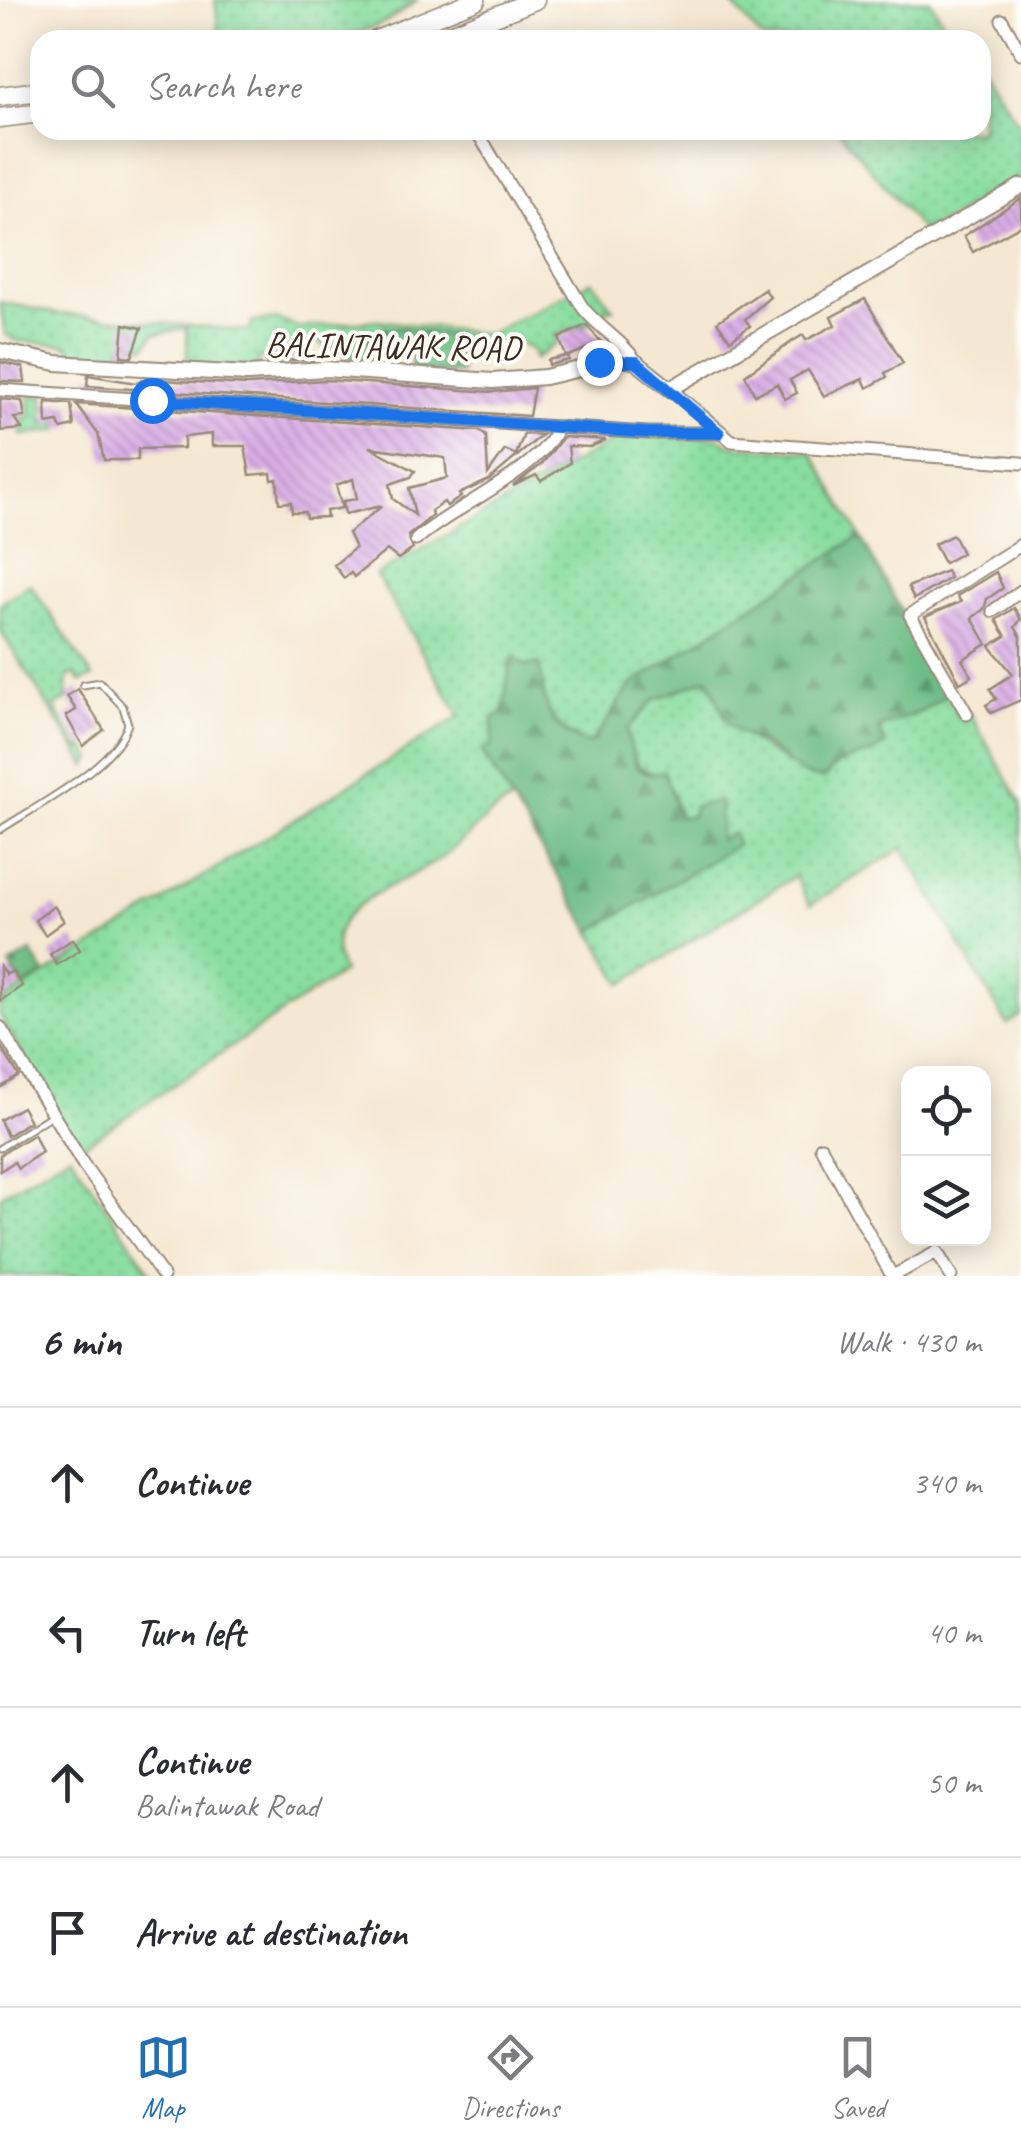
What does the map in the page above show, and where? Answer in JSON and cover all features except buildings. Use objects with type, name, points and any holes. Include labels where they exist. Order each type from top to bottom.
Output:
[{"type":"highway","points":[[401,30],[476,0]]},
{"type":"highway","points":[[461,30],[481,22],[498,7],[536,0]]},
{"type":"highway","points":[[0,96],[30,92]]},
{"type":"highway","points":[[0,118],[30,114]]},
{"type":"street","points":[[1002,20],[1021,53]]},
{"type":"street","points":[[476,30],[481,22]]},
{"type":"street","points":[[482,140],[583,308],[601,330],[730,440],[1021,462]]},
{"type":"street","points":[[670,389],[1021,186]]},
{"type":"street","name":"BALINTAWAK ROAD","points":[[0,351],[63,364],[235,374],[325,369],[480,380],[545,377],[612,360],[638,364]]},
{"type":"street","points":[[0,390],[557,427],[719,433]]},
{"type":"street","points":[[416,540],[465,502],[502,484],[549,442],[557,427]]},
{"type":"street","points":[[967,714],[910,614],[1021,546]]},
{"type":"street","points":[[993,611],[1021,592]]},
{"type":"street","points":[[0,1027],[52,1114],[163,1276]]},
{"type":"street","points":[[820,1147],[892,1276],[937,1252],[951,1276]]},
{"type":"lane","points":[[0,830],[92,768],[122,738],[128,724],[120,703],[100,682],[84,684]]},
{"type":"lane","points":[[0,1148],[52,1114]]},
{"type":"green space","points":[[215,0],[417,0],[394,17],[365,30],[219,30]]},
{"type":"green space","points":[[729,0],[930,0],[948,30],[754,30]]},
{"type":"green space","points":[[991,81],[1021,128],[1021,180],[923,232],[846,140],[991,140]]},
{"type":"green space","points":[[592,281],[613,309],[598,313],[594,321],[556,335],[557,343],[535,359],[532,350],[511,339],[490,345],[402,328],[373,330],[329,351],[317,339],[310,348],[258,359],[260,368],[202,367],[201,363],[187,362],[187,328],[154,334],[145,347],[123,341],[119,357],[72,355],[68,345],[17,341],[5,334],[0,302],[60,314],[250,331],[252,322],[276,319],[300,328],[376,320],[488,334]]},
{"type":"green space","points":[[402,328],[462,337],[460,374],[412,371],[411,355],[420,353],[416,335],[406,337],[408,352],[401,355],[345,359],[345,345],[353,335]]},
{"type":"green space","points":[[29,395],[44,396],[43,422],[57,423],[59,430],[21,435],[23,418],[30,417]]},
{"type":"green space","points":[[625,434],[720,438],[732,446],[812,452],[860,536],[633,684],[589,743],[561,728],[549,713],[542,682],[514,658],[503,713],[493,718],[492,746],[482,752],[512,801],[492,813],[440,859],[364,901],[349,915],[339,930],[336,949],[343,972],[78,1149],[0,1016],[0,1003],[460,716],[376,575]]},
{"type":"green space","points":[[860,536],[947,694],[922,711],[879,728],[885,744],[845,761],[825,778],[797,771],[768,747],[734,729],[724,716],[708,678],[654,700],[627,730],[636,767],[650,774],[664,771],[680,817],[692,816],[694,806],[720,801],[720,840],[733,833],[737,845],[591,931],[482,751],[492,746],[493,718],[503,713],[514,657],[526,666],[539,663],[546,702],[555,722],[574,738],[589,743],[633,684]]},
{"type":"green space","points":[[30,584],[93,677],[81,682],[75,674],[68,676],[66,700],[54,707],[80,749],[84,747],[92,759],[87,767],[0,630],[0,604]]},
{"type":"green space","points":[[704,677],[732,725],[788,763],[825,778],[836,763],[882,739],[879,728],[923,711],[947,694],[960,720],[970,714],[1021,803],[1021,1016],[1007,1024],[903,848],[810,905],[795,876],[622,984],[591,931],[737,845],[720,841],[717,828],[722,808],[695,806],[692,816],[680,817],[668,787],[638,765],[630,747],[627,730],[654,700]]},
{"type":"green space","points":[[31,952],[45,974],[24,987],[10,965]]},
{"type":"green space","points":[[70,1154],[153,1276],[0,1276],[0,1196]]},
{"type":"route","points":[[152,400],[648,433],[719,433],[636,362],[599,362]]}]
